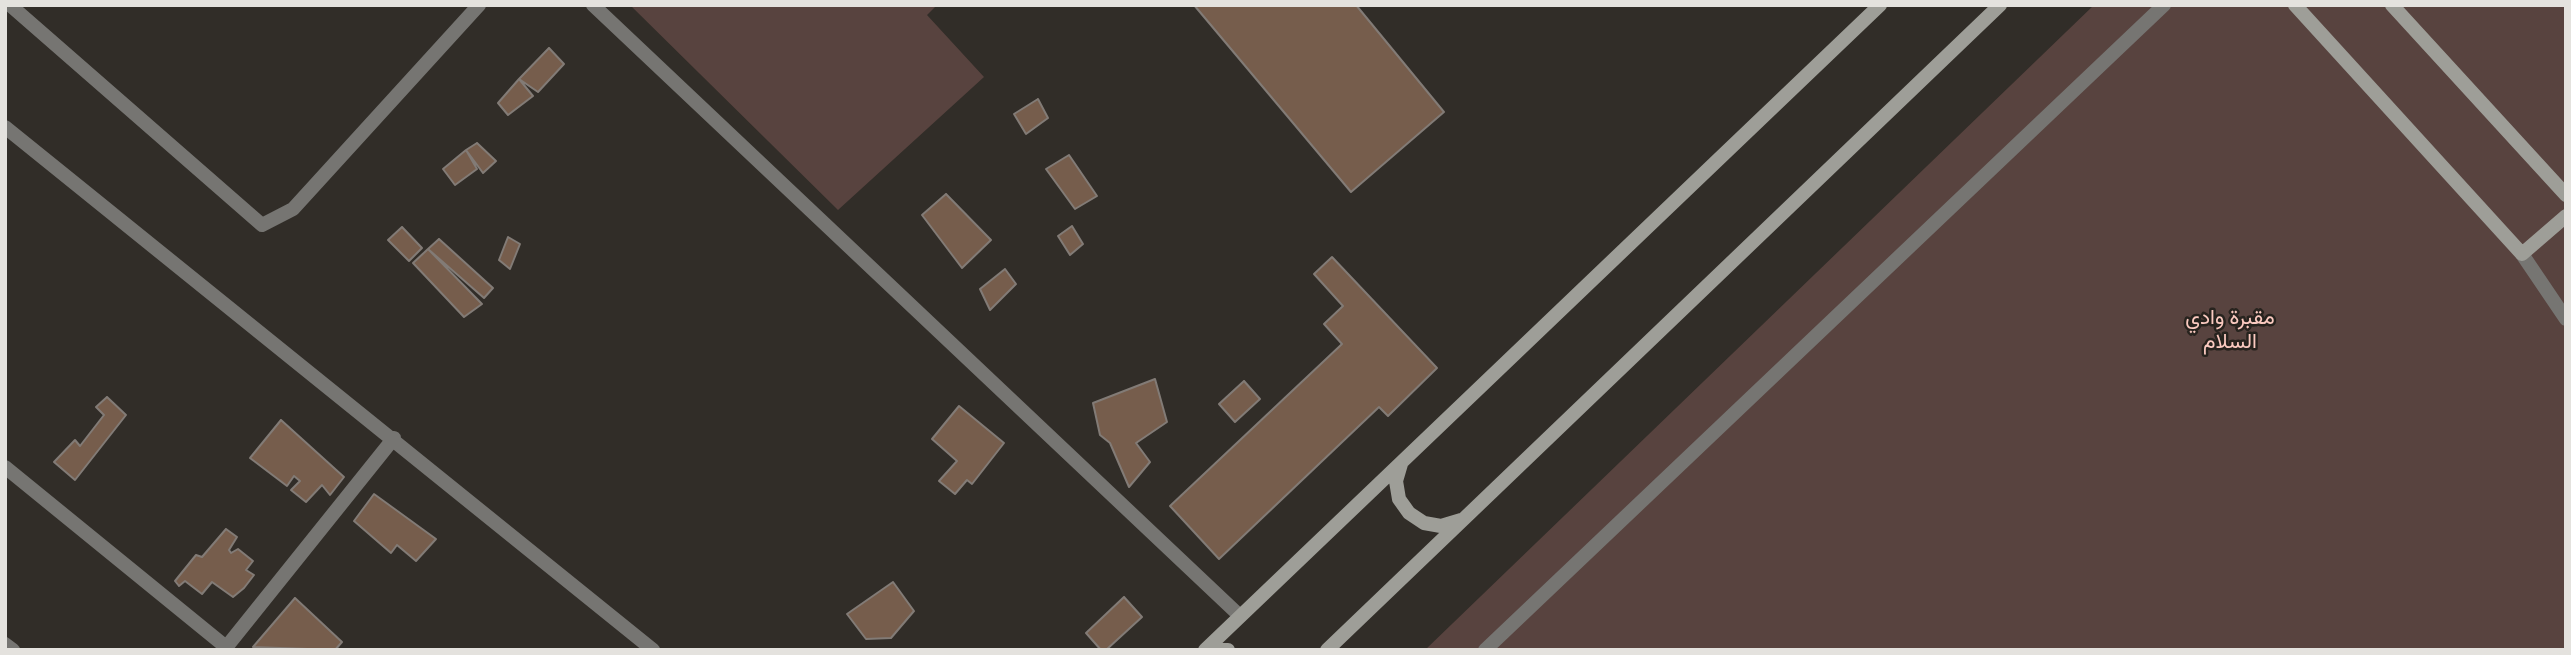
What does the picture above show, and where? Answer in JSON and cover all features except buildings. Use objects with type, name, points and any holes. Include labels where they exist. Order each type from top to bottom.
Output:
[{"type":"main road","points":[[1205,650],[1881,5]]},
{"type":"main road","points":[[1327,650],[2000,5]]},
{"type":"main road","points":[[2295,5],[2522,254],[2566,216]]},
{"type":"main road","points":[[2392,5],[2566,195]]},
{"type":"main road","points":[[1402,462],[1396,481],[1399,499],[1409,513],[1424,523],[1441,526],[1462,520]]},
{"type":"main road","points":[[1218,650],[1228,650]]},
{"type":"street","points":[[10,5],[262,225],[293,209],[479,5]]},
{"type":"street","points":[[593,5],[1240,616]]},
{"type":"street","points":[[1485,650],[2164,5]]},
{"type":"street","points":[[5,127],[394,438],[653,650]]},
{"type":"street","points":[[2522,254],[2566,318]]},
{"type":"street","points":[[5,467],[225,649],[394,438]]},
{"type":"street","points":[[5,644],[13,650]]},
{"type":"green space","points":[[630,5],[937,5],[927,15],[984,77],[838,210]]},
{"type":"green space","name":"مقبرة وادي السلام","points":[[2094,5],[2566,5],[2566,650],[1425,650]]}]
